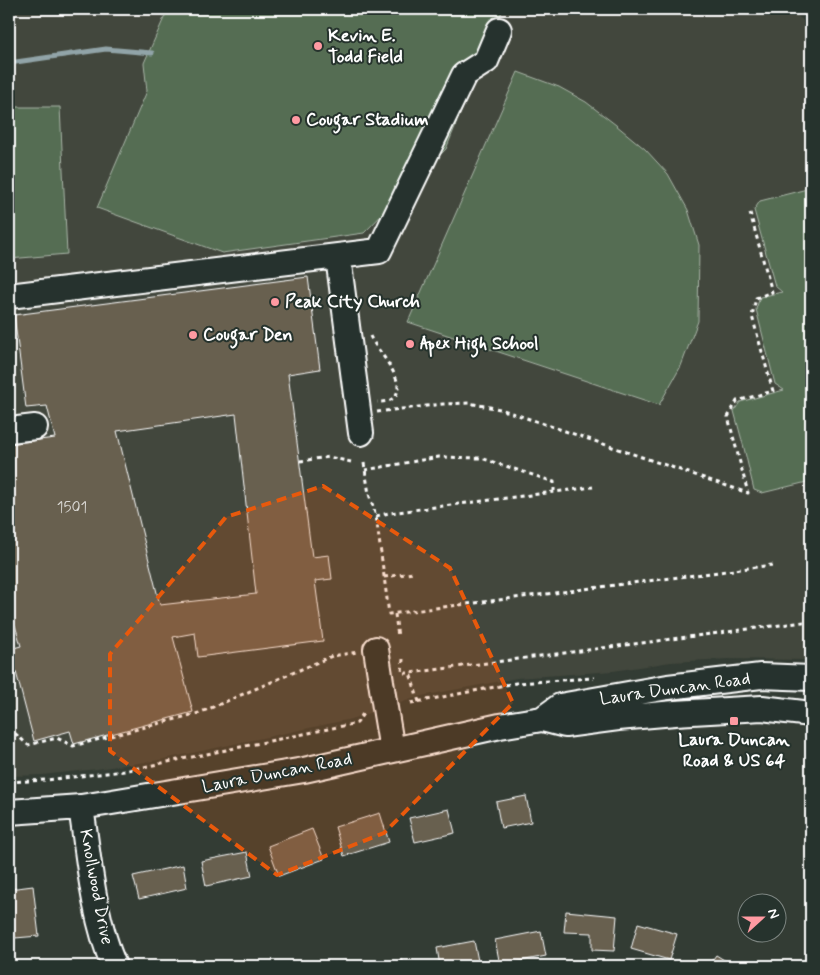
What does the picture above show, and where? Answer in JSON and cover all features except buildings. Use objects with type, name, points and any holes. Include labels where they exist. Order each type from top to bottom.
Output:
[{"type":"street","points":[[9,296],[379,251],[464,75],[486,60],[499,30]]},
{"type":"street","points":[[338,257],[359,418]]},
{"type":"street","points":[[9,430],[36,427]]},
{"type":"street","points":[[376,649],[392,750]]},
{"type":"street","name":"Laura Duncan Road","points":[[542,719],[560,706],[644,692],[761,676],[811,678]]},
{"type":"street","points":[[618,718],[621,710],[630,701],[644,692]]},
{"type":"street","name":"Laura Duncan Road","points":[[9,812],[112,802],[304,770],[500,726],[542,719],[565,725],[675,713],[762,708],[811,714]]},
{"type":"street","name":"Knollwood Drive","points":[[82,806],[98,918],[108,953],[114,966]]},
{"type":"path","points":[[359,418],[443,404],[469,403],[500,409],[748,493],[728,417],[738,401],[772,391],[752,316],[756,298],[772,292],[750,212]]},
{"type":"path","points":[[359,418],[394,398],[398,390],[398,380],[371,338],[368,330]]},
{"type":"path","points":[[300,461],[329,457],[350,462]]},
{"type":"path","points":[[365,470],[440,457],[481,458],[554,482],[554,491]]},
{"type":"path","points":[[364,463],[369,494],[376,516],[389,614],[773,565]]},
{"type":"path","points":[[376,516],[399,511],[593,487]]},
{"type":"path","points":[[384,578],[413,573]]},
{"type":"path","points":[[395,614],[398,637]]},
{"type":"path","points":[[402,659],[402,674],[811,621]]},
{"type":"path","points":[[9,728],[28,745],[57,738],[73,746],[199,713],[332,656],[376,649]]},
{"type":"path","points":[[410,672],[419,702]]},
{"type":"path","points":[[9,782],[108,773],[174,761],[357,723],[365,711]]},
{"type":"highlighted area","points":[[323,486],[450,568],[513,703],[384,833],[277,875],[110,751],[110,654],[226,517]]},
{"type":"shaded area","name":"Apex High School","points":[[9,9],[790,9],[811,28],[811,660],[727,659],[671,662],[613,671],[517,678],[421,696],[351,719],[159,760],[42,775],[9,776]]},
{"type":"green space","name":"Cougar Stadium","points":[[168,9],[503,9],[446,149],[364,233],[222,253],[97,208],[147,91],[144,63]]},
{"type":"green space","points":[[518,72],[559,87],[586,102],[616,125],[645,149],[668,174],[688,210],[699,245],[698,321],[681,366],[659,405],[408,322]]},
{"type":"green space","points":[[9,107],[60,107],[67,254],[9,259]]},
{"type":"green space","points":[[811,188],[811,481],[762,493],[754,490],[734,411],[740,402],[784,390],[775,384],[756,309],[760,297],[782,292],[775,286],[754,210],[760,201]]},
{"type":"waterway","points":[[9,63],[106,49],[152,53]]},
{"type":"place","name":"Kevin E. Todd Field","points":[[318,46]]},
{"type":"place","name":"Cougar Stadium","points":[[296,120]]},
{"type":"place","name":"Peak City Church","points":[[275,302]]},
{"type":"place","name":"Cougar Den","points":[[193,335]]},
{"type":"place","name":"Apex High School","points":[[410,344]]},
{"type":"place","name":"Laura Duncan Road & US 64","points":[[734,721]]}]
